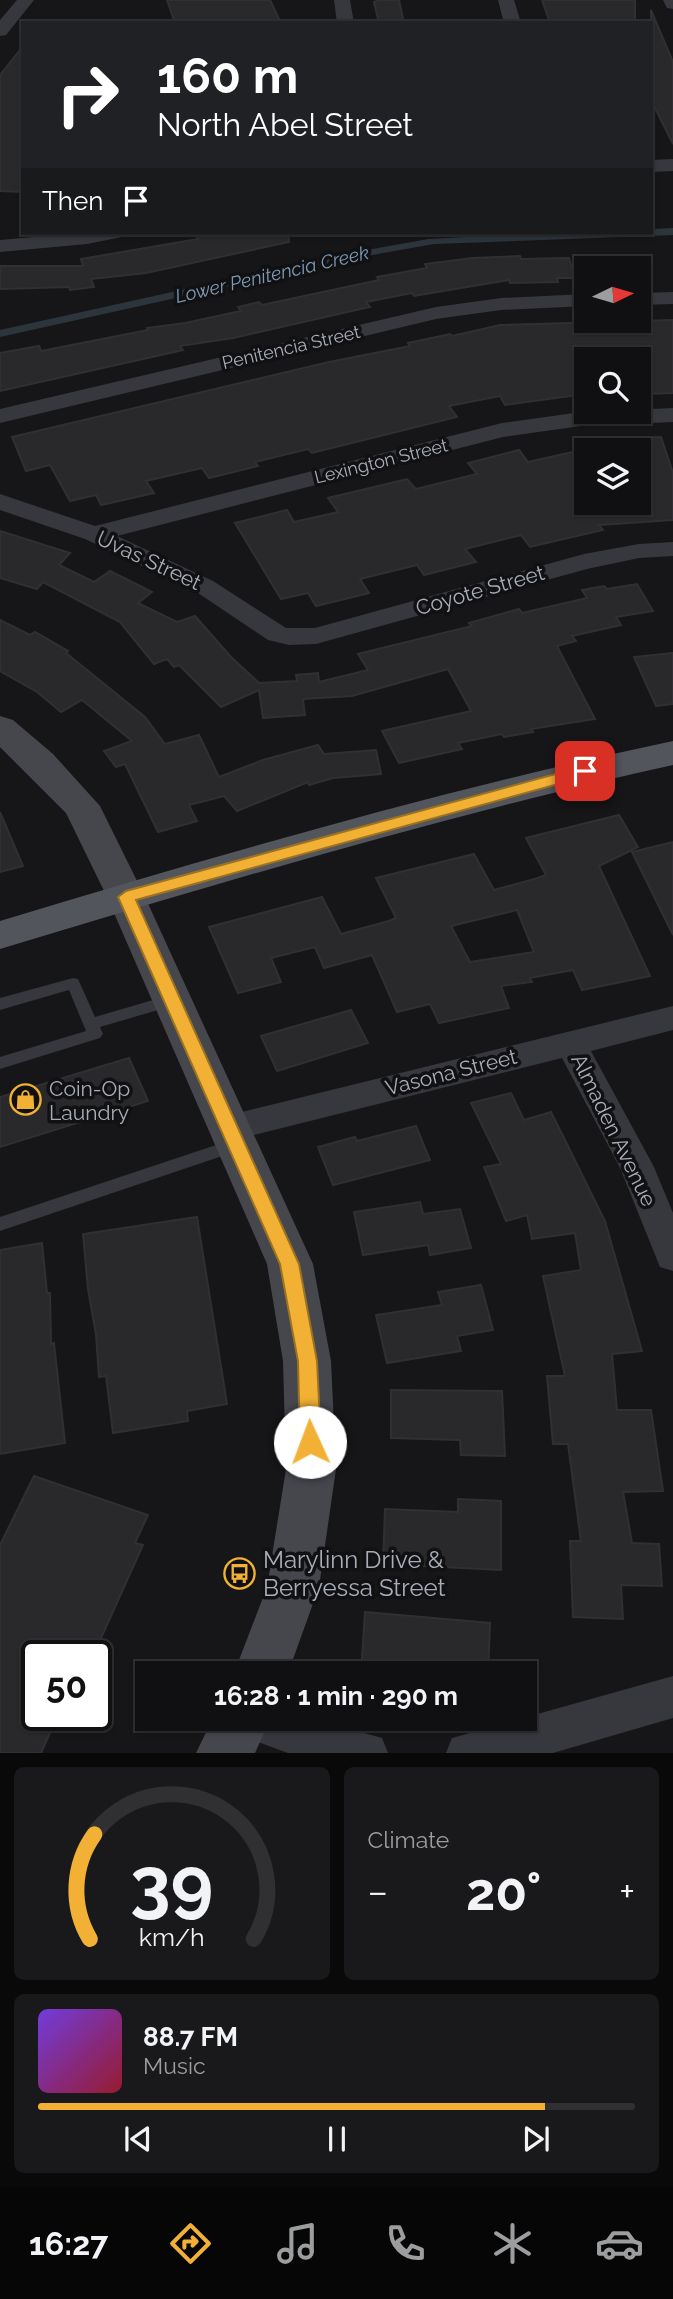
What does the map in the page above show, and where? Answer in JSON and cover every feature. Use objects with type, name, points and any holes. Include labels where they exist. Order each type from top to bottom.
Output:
[{"type":"main road","points":[[0,729],[40,764],[80,806],[126,897],[170,1001],[290,1264],[307,1361],[312,1469],[293,1587],[265,1661]]},
{"type":"main road","points":[[0,935],[126,897],[543,781],[673,753]]},
{"type":"main road","points":[[225,1753],[239,1731]]},
{"type":"street","points":[[0,31],[26,0]]},
{"type":"street","points":[[342,0],[346,21]]},
{"type":"street","points":[[506,0],[512,21]]},
{"type":"street","points":[[653,166],[673,166]]},
{"type":"street","points":[[0,246],[86,235]]},
{"type":"street","points":[[651,299],[673,298]]},
{"type":"street","name":"Penitencia Street","points":[[0,416],[436,313],[501,304],[574,301]]},
{"type":"street","name":"Lexington Street","points":[[94,534],[502,430],[581,419],[673,415]]},
{"type":"street","name":"Uvas Street","points":[[0,501],[94,534],[204,586],[277,634],[289,637]]},
{"type":"street","name":"Coyote Street","points":[[289,637],[316,636],[584,562],[639,551],[673,549]]},
{"type":"street","name":"Vasona Street","points":[[233,1136],[570,1042],[673,1018]]},
{"type":"street","name":"Almaden Avenue","points":[[570,1042],[637,1167],[673,1256]]},
{"type":"street","points":[[467,1753],[521,1741],[673,1697]]},
{"type":"street","points":[[285,1731],[332,1747],[367,1753]]},
{"type":"lane","points":[[0,1004],[73,983],[95,1034],[0,1063]]},
{"type":"lane","points":[[90,1024],[170,1001]]},
{"type":"lane","points":[[0,1224],[233,1136]]},
{"type":"water","name":"Lower Penitencia Creek","points":[[673,228],[673,235],[434,244],[361,257],[0,337],[0,330],[345,254],[428,239],[502,235],[653,235],[653,229]]},
{"type":"building","points":[[167,0],[270,0],[280,21],[174,21]]},
{"type":"building","points":[[399,0],[404,21],[379,21],[374,2]]},
{"type":"building","points":[[542,0],[635,0],[635,21],[549,21]]},
{"type":"building","points":[[651,10],[673,62],[673,144],[653,104]]},
{"type":"building","points":[[21,49],[21,192],[0,191],[0,75]]},
{"type":"building","points":[[195,235],[288,235],[289,242],[146,273],[91,279],[94,287],[70,290],[69,287],[0,289],[0,266],[83,266],[81,259],[198,239]]},
{"type":"building","points":[[473,258],[569,258],[574,278],[557,278],[558,282],[510,283],[509,280],[366,302],[370,307],[233,338],[180,346],[183,350],[0,391],[0,353],[39,346],[41,351],[148,330],[147,328],[185,323],[241,311],[238,307],[259,302],[262,305],[379,280],[377,277],[427,268],[425,264]]},
{"type":"building","points":[[673,320],[673,393],[651,394],[651,347],[574,347],[574,396],[505,405],[500,396],[449,406],[457,417],[312,453],[308,449],[255,462],[258,466],[209,478],[202,468],[146,481],[154,493],[101,505],[96,495],[70,501],[50,465],[26,471],[12,437],[329,362],[410,346],[408,343],[450,334],[452,336],[500,325],[574,323],[574,333],[651,333],[651,321]]},
{"type":"building","points":[[661,437],[673,473],[673,520],[599,525],[603,530],[530,547],[521,535],[465,549],[476,562],[424,575],[417,565],[360,579],[369,593],[316,606],[308,593],[281,599],[235,523],[287,510],[294,522],[338,512],[328,498],[407,479],[416,489],[477,474],[468,463],[519,450],[528,462],[574,452],[574,515],[651,515],[651,438],[639,438]]},
{"type":"building","points":[[0,531],[70,553],[59,565],[94,582],[110,571],[152,592],[138,603],[177,622],[195,616],[231,657],[259,683],[297,681],[296,675],[318,673],[319,682],[368,670],[358,654],[472,626],[469,623],[519,609],[522,613],[587,598],[582,590],[637,584],[653,611],[616,617],[621,625],[572,636],[576,641],[557,646],[595,719],[531,729],[533,732],[504,737],[502,734],[458,743],[462,749],[399,763],[382,731],[471,711],[448,669],[352,696],[303,699],[305,715],[263,718],[259,690],[221,707],[179,665],[174,667],[167,659],[154,664],[120,622],[43,582],[37,589],[0,578]]},
{"type":"building","points":[[0,620],[30,635],[35,632],[68,651],[66,653],[145,717],[165,744],[199,735],[219,777],[263,760],[318,745],[324,754],[376,750],[381,774],[333,778],[309,785],[308,782],[237,811],[224,796],[189,805],[197,821],[158,832],[125,764],[116,767],[104,751],[132,741],[82,700],[61,712],[37,692],[0,671]]},
{"type":"building","points":[[673,653],[673,704],[656,706],[634,657]]},
{"type":"building","points":[[0,812],[23,866],[0,872]]},
{"type":"building","points":[[619,815],[638,847],[599,866],[650,976],[582,990],[573,970],[530,978],[532,982],[501,986],[509,1008],[439,1023],[430,1004],[397,1012],[372,955],[324,968],[315,947],[271,958],[281,982],[238,993],[209,927],[322,897],[341,934],[389,921],[396,918],[376,878],[474,854],[494,890],[546,875],[526,838]],"holes":[[[517,910],[534,952],[470,962],[451,926]]]},
{"type":"building","points":[[673,842],[673,935],[632,852]]},
{"type":"building","points":[[351,1010],[368,1043],[277,1071],[261,1036]]},
{"type":"building","points":[[129,1058],[148,1101],[0,1147],[0,1097]]},
{"type":"building","points":[[511,1093],[524,1120],[551,1112],[605,1221],[642,1351],[612,1354],[617,1410],[651,1410],[663,1491],[623,1492],[632,1543],[659,1544],[662,1586],[621,1585],[623,1619],[573,1617],[570,1541],[581,1541],[568,1444],[553,1444],[547,1376],[565,1376],[543,1276],[581,1270],[575,1233],[532,1239],[527,1215],[506,1221],[484,1167],[501,1164],[471,1103]]},
{"type":"building","points":[[416,1126],[430,1160],[333,1185],[318,1147],[355,1137],[357,1141]]},
{"type":"building","points":[[420,1202],[423,1214],[460,1209],[471,1248],[430,1255],[428,1245],[363,1255],[354,1212]]},
{"type":"building","points":[[197,1217],[227,1404],[187,1411],[188,1421],[113,1433],[106,1376],[99,1377],[83,1234]]},
{"type":"building","points":[[42,1243],[47,1293],[50,1293],[51,1344],[54,1343],[65,1443],[0,1454],[0,1250]]},
{"type":"building","points":[[481,1285],[493,1330],[457,1336],[461,1351],[387,1363],[376,1315],[442,1305],[438,1292]]},
{"type":"building","points":[[391,1390],[502,1391],[505,1456],[461,1455],[460,1440],[391,1438]]},
{"type":"building","points":[[34,1476],[148,1515],[135,1543],[143,1545],[100,1640],[21,1640],[21,1731],[51,1731],[41,1753],[0,1753],[0,1545]]},
{"type":"building","points":[[458,1499],[501,1501],[501,1570],[383,1564],[385,1509],[458,1512]]},
{"type":"building","points":[[365,1612],[490,1623],[488,1661],[362,1661]]},
{"type":"place","name":"Coin-Op Laundry","points":[[26,1100]]},
{"type":"place","name":"Marylinn Drive & Berryessa Street","points":[[240,1573]]},
{"type":"route","points":[[310,1442],[307,1361],[290,1264],[170,1001],[126,897],[585,771]]}]
